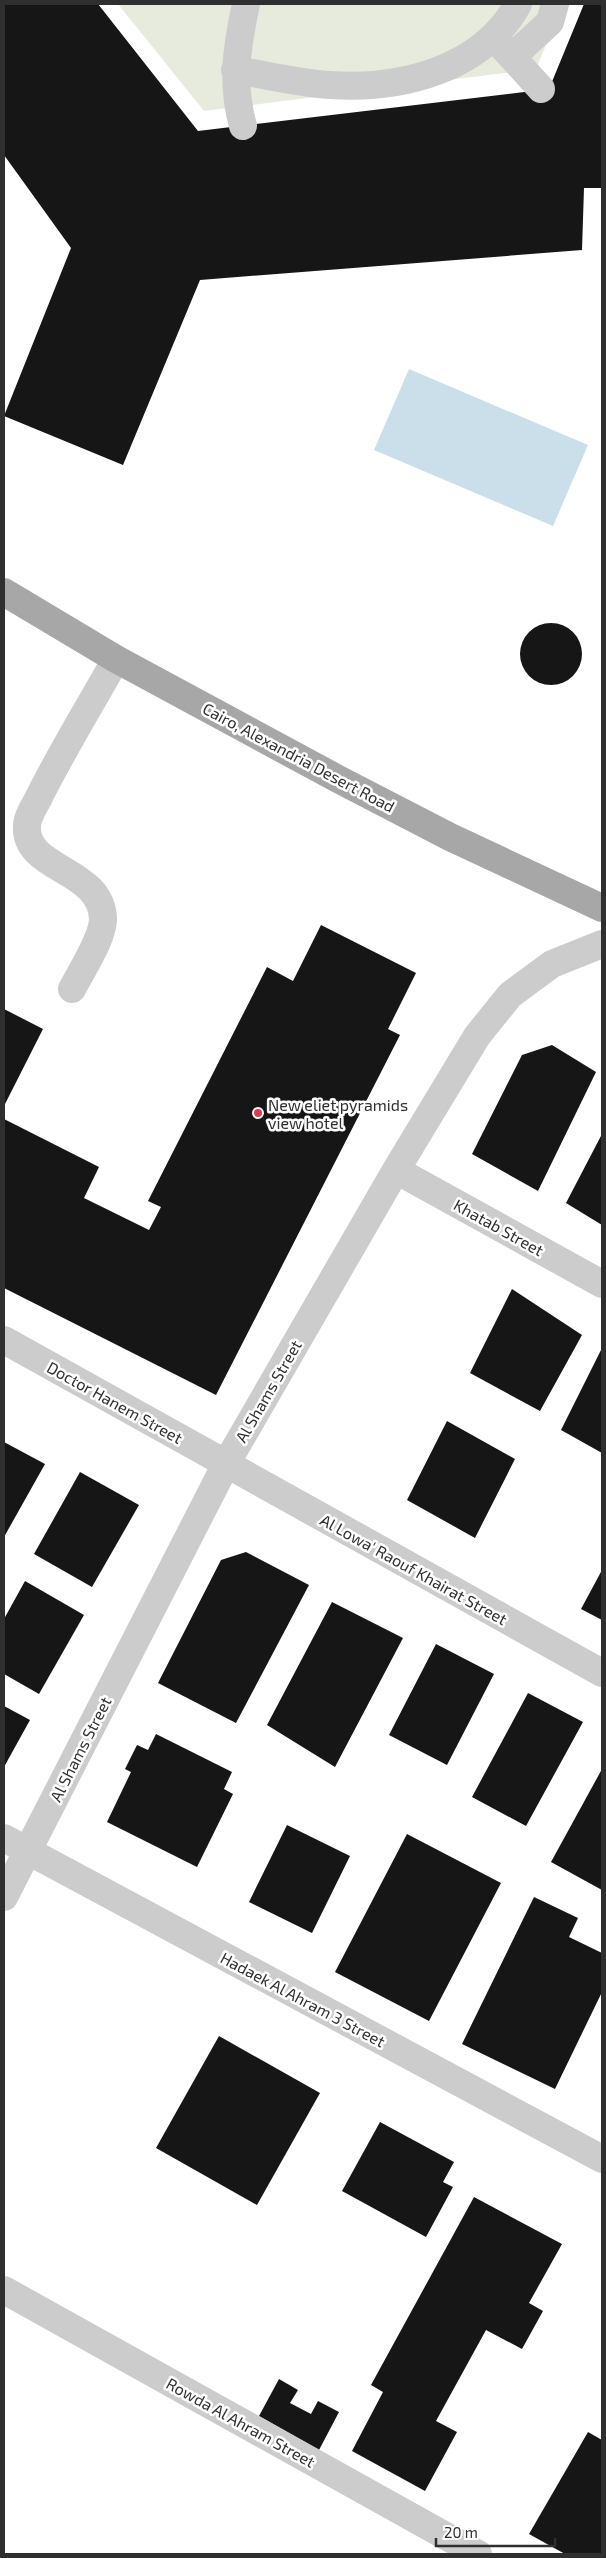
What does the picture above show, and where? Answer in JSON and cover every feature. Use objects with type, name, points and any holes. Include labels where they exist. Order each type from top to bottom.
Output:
[{"type":"main road","name":"Cairo, Alexandria Desert Road","points":[[4,592],[116,659],[338,780],[450,837],[602,908]]},
{"type":"street","points":[[242,126],[236,93],[235,70],[246,4]]},
{"type":"street","points":[[503,47],[509,20],[518,4]]},
{"type":"street","points":[[235,70],[329,85],[393,82],[424,75],[455,64],[475,53],[503,47],[550,22],[555,4]]},
{"type":"street","points":[[503,47],[541,89]]},
{"type":"street","points":[[72,989],[100,934],[103,921],[101,908],[90,886],[33,849],[28,838],[26,825],[45,785],[116,659]]},
{"type":"street","name":"Al Shams Street","points":[[4,1897],[226,1464],[396,1170],[477,1036],[510,995],[552,964],[602,944]]},
{"type":"street","name":"Khatab Street","points":[[396,1170],[602,1284]]},
{"type":"street","name":"Doctor Hanem Street","points":[[4,1340],[226,1464]]},
{"type":"street","name":"Al Lowa' Raouf Khairat Street","points":[[226,1464],[602,1673]]},
{"type":"street","name":"Hadaek Al Ahram 3 Street","points":[[4,1838],[602,2159]]},
{"type":"street","name":"Rowda Al Ahram Street","points":[[4,2290],[478,2554]]},
{"type":"shaded area","points":[[118,4],[563,4],[536,69],[204,111]]},
{"type":"water","points":[[409,369],[588,445],[553,526],[374,450]]},
{"type":"building","points":[[4,4],[98,4],[198,131],[549,89],[584,4],[602,4],[602,188],[584,188],[582,250],[200,280],[123,465],[4,416],[71,248],[4,155]]},
{"type":"building","points":[[551,623],[563,626],[573,632],[579,642],[582,654],[579,666],[573,676],[563,682],[551,685],[539,682],[529,676],[523,666],[520,654],[523,642],[529,632],[539,626]]},
{"type":"building","points":[[321,925],[416,973],[388,1029],[400,1035],[216,1395],[4,1288],[4,1119],[99,1167],[84,1198],[149,1230],[161,1207],[148,1201],[267,967],[293,981]]},
{"type":"building","points":[[4,1009],[43,1029],[4,1106]]},
{"type":"building","points":[[552,1045],[596,1072],[538,1191],[472,1154],[522,1055]]},
{"type":"building","points":[[602,1134],[602,1225],[566,1203]]},
{"type":"building","points":[[512,1289],[582,1335],[540,1411],[470,1373]]},
{"type":"building","points":[[602,1348],[602,1453],[561,1430]]},
{"type":"building","points":[[447,1421],[515,1459],[475,1538],[407,1500]]},
{"type":"building","points":[[4,1442],[45,1464],[4,1537]]},
{"type":"building","points":[[80,1472],[139,1505],[92,1587],[34,1554]]},
{"type":"building","points":[[246,1552],[309,1585],[236,1723],[158,1683],[221,1560]]},
{"type":"building","points":[[602,1570],[602,1620],[581,1609]]},
{"type":"building","points":[[25,1581],[84,1615],[39,1694],[4,1674],[4,1619]]},
{"type":"building","points":[[332,1602],[403,1638],[335,1767],[267,1725]]},
{"type":"building","points":[[436,1644],[494,1674],[447,1765],[389,1735]]},
{"type":"building","points":[[528,1693],[583,1722],[526,1826],[472,1797]]},
{"type":"building","points":[[4,1706],[30,1720],[4,1767]]},
{"type":"building","points":[[156,1734],[232,1772],[224,1789],[233,1794],[197,1867],[107,1822],[131,1772],[125,1769],[137,1745],[148,1750]]},
{"type":"building","points":[[602,1769],[602,1890],[551,1862]]},
{"type":"building","points":[[287,1825],[350,1856],[312,1933],[249,1902]]},
{"type":"building","points":[[407,1834],[501,1883],[429,2021],[335,1972]]},
{"type":"building","points":[[534,1897],[578,1918],[569,1937],[602,1953],[602,1992],[555,2089],[462,2044]]},
{"type":"building","points":[[219,2036],[320,2093],[257,2205],[156,2148]]},
{"type":"building","points":[[380,2122],[454,2162],[443,2182],[453,2187],[426,2237],[342,2191]]},
{"type":"building","points":[[474,2197],[562,2244],[529,2303],[543,2311],[522,2349],[486,2330],[436,2421],[457,2432],[425,2491],[352,2451],[383,2392],[371,2385]]},
{"type":"building","points":[[279,2379],[298,2390],[290,2403],[311,2414],[318,2401],[339,2412],[319,2450],[259,2416]]},
{"type":"building","points":[[588,2432],[602,2440],[602,2554],[565,2554],[529,2534]]},
{"type":"place","name":"New eliet pyramids view hotel","points":[[258,1113]]}]
